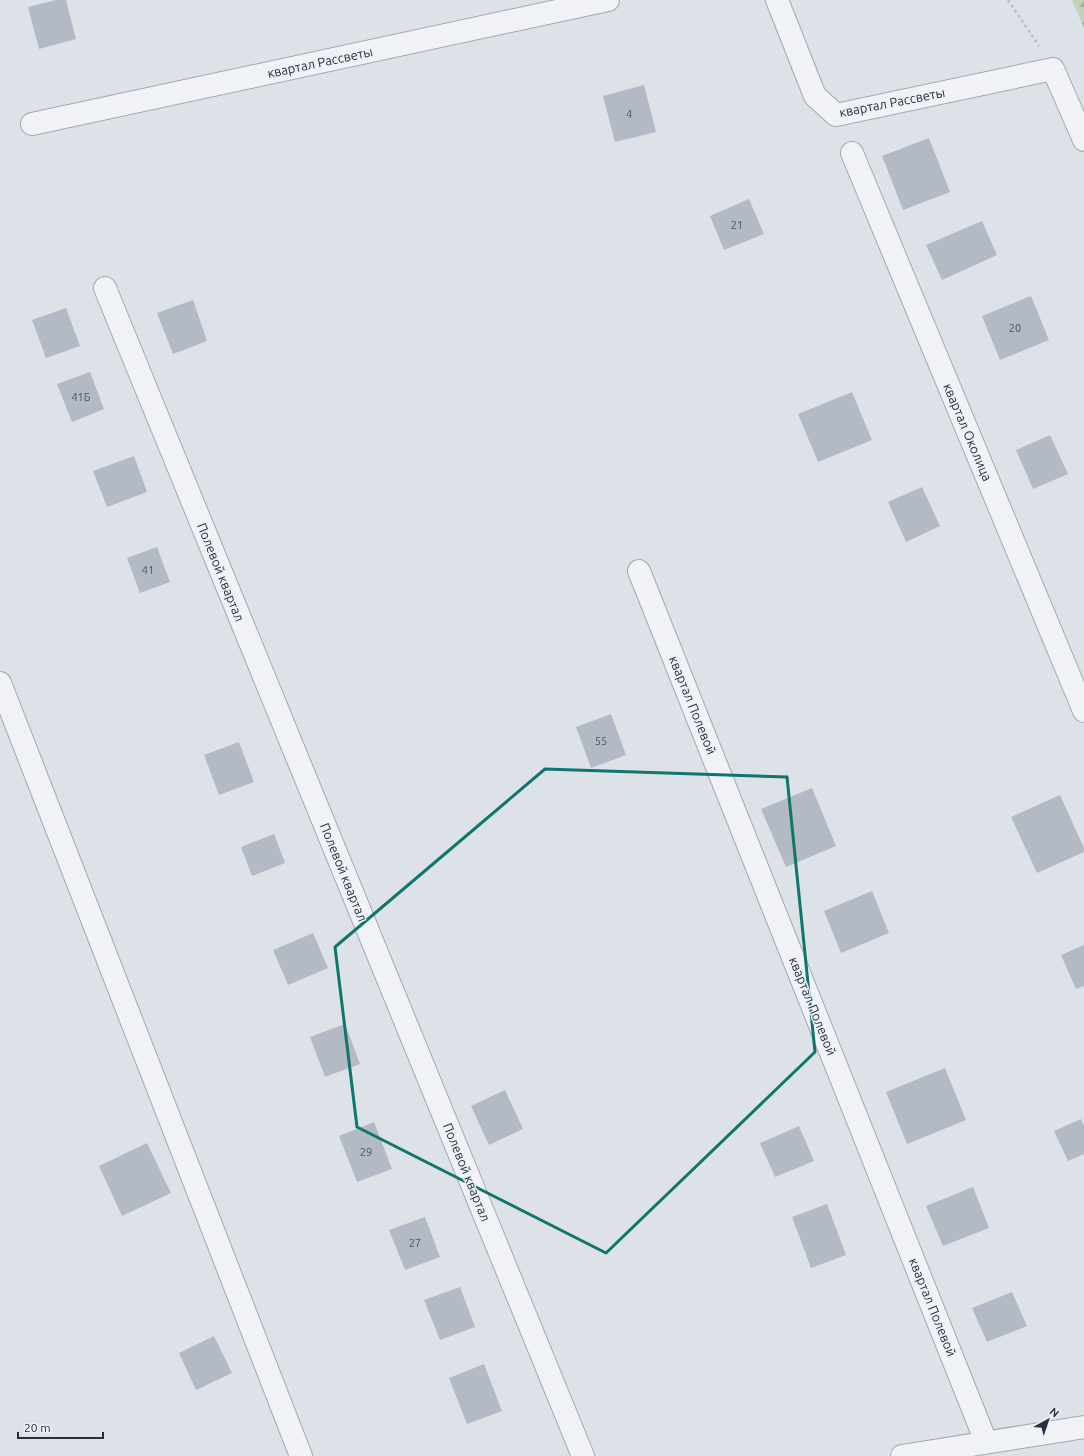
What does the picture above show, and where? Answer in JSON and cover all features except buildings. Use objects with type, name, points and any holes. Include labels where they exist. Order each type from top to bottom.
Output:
[{"type":"street","name":"квартал Рассветы","points":[[32,124],[608,0]]},
{"type":"street","name":"квартал Рассветы","points":[[777,0],[815,96],[836,115],[1053,69]]},
{"type":"street","points":[[1053,69],[1084,140]]},
{"type":"street","name":"квартал Околица","points":[[852,153],[1084,711]]},
{"type":"street","name":"Полевой квартал","points":[[105,288],[583,1456]]},
{"type":"street","name":"квартал Полевой","points":[[639,571],[986,1442]]},
{"type":"street","points":[[0,683],[301,1456]]},
{"type":"street","points":[[902,1456],[1084,1427]]},
{"type":"path","points":[[1008,0],[1053,69]]},
{"type":"highlighted area","points":[[545,769],[787,777],[815,1052],[606,1253],[357,1127],[335,947]]},
{"type":"green space","points":[[1072,0],[1084,0],[1084,28]]}]
